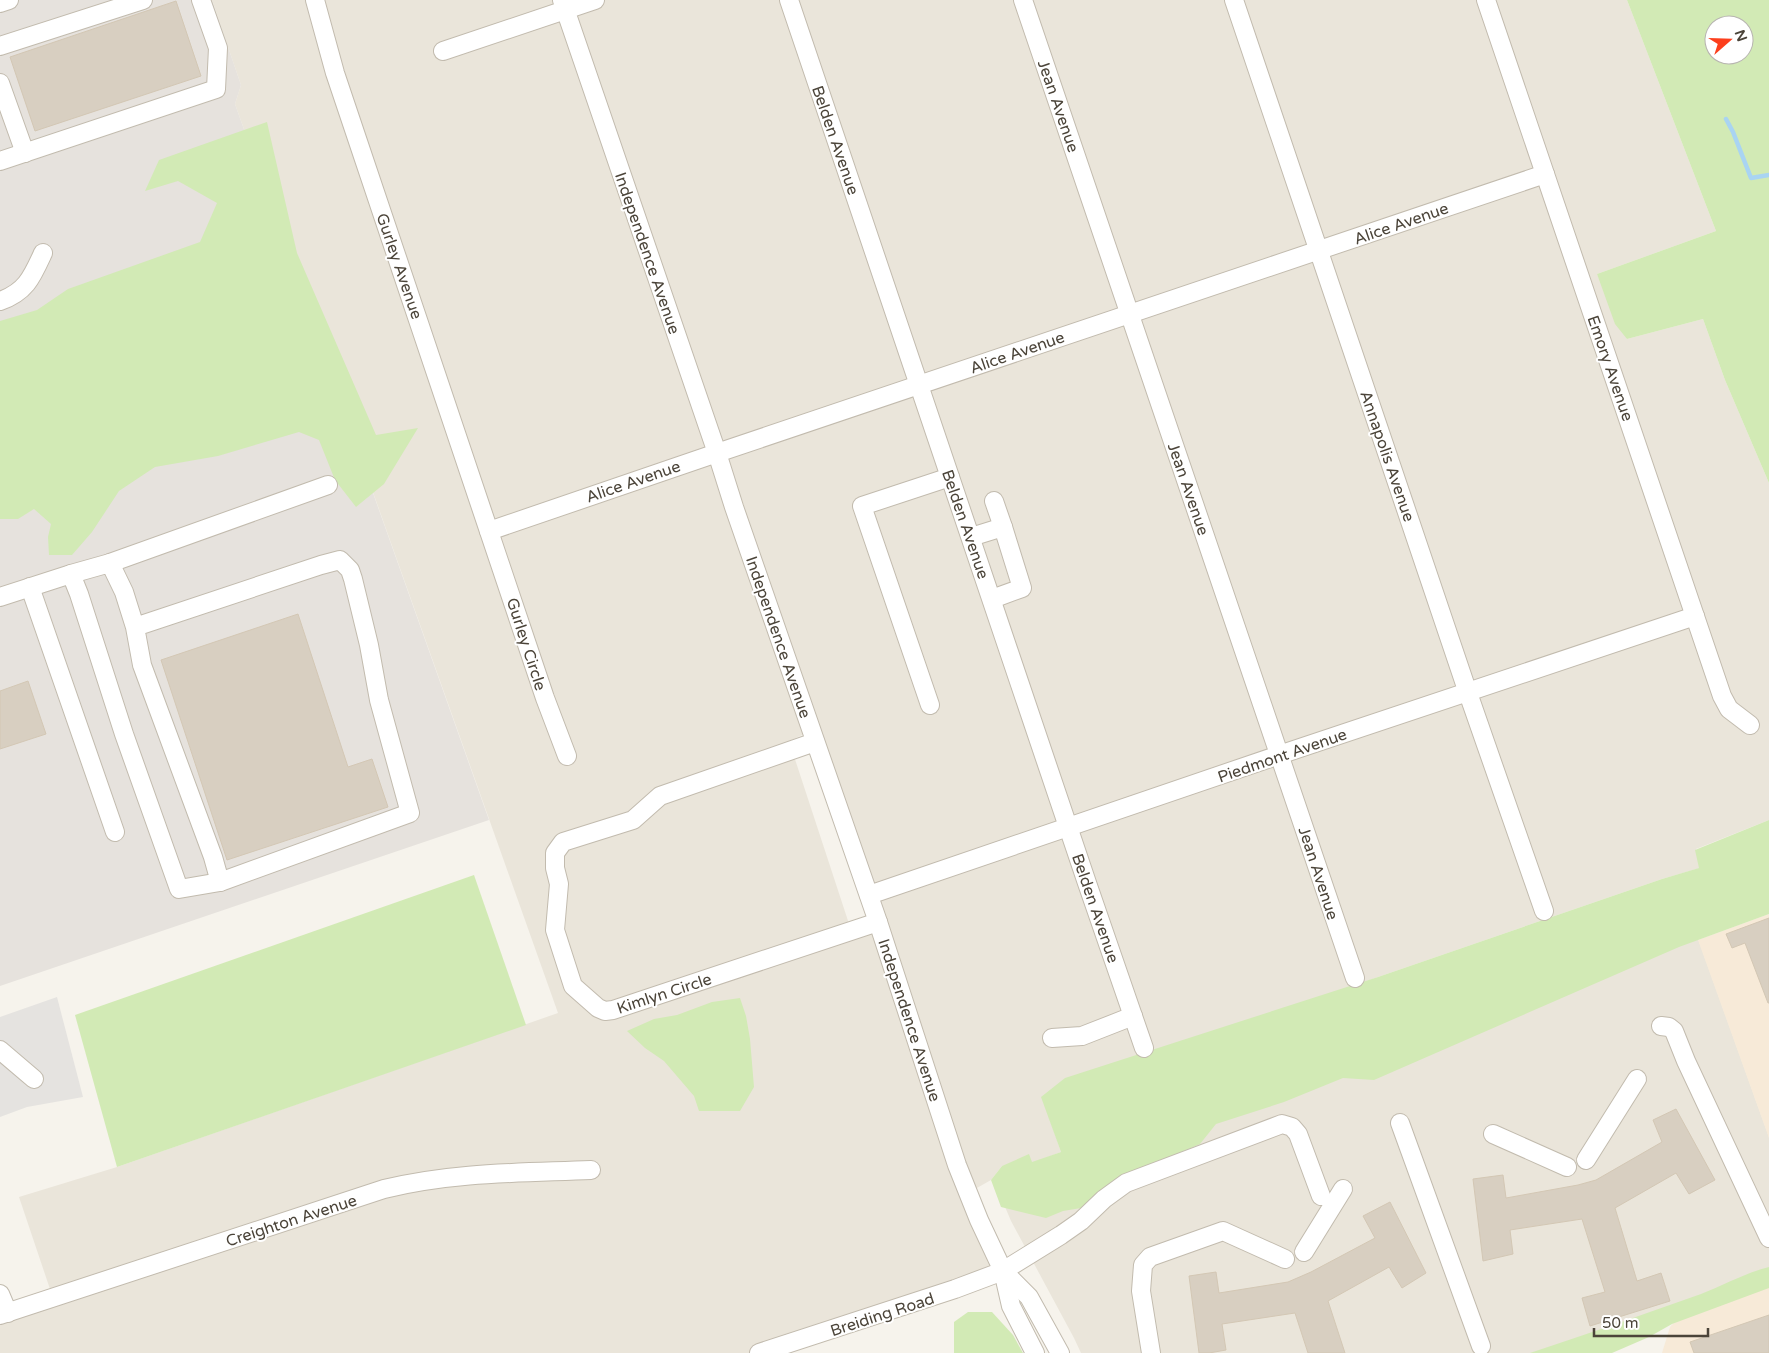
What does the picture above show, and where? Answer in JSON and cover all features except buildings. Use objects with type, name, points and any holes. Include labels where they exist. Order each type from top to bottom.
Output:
[{"type":"street","points":[[0,3],[9,0]]},
{"type":"street","points":[[0,46],[143,0]]},
{"type":"street","points":[[0,161],[216,89],[218,48],[201,0]]},
{"type":"street","name":"Gurley Avenue","points":[[315,0],[335,73],[490,531]]},
{"type":"street","points":[[443,52],[563,5],[595,0]]},
{"type":"street","name":"Belden Avenue","points":[[789,0],[1144,1048]]},
{"type":"street","name":"Jean Avenue","points":[[1024,0],[1355,978]]},
{"type":"street","name":"Annapolis Avenue","points":[[1234,0],[1468,693],[1544,911]]},
{"type":"street","name":"Emory Avenue","points":[[1486,0],[1722,696],[1729,709],[1750,725]]},
{"type":"street","name":"Independence Avenue","points":[[563,5],[717,452],[734,507],[869,895],[957,1166],[979,1220],[1003,1271],[1012,1306],[1035,1353]]},
{"type":"street","points":[[0,84],[25,153]]},
{"type":"street","name":"Alice Avenue","points":[[490,531],[717,452],[1545,174]]},
{"type":"street","points":[[0,301],[13,296],[30,280],[43,253]]},
{"type":"street","points":[[930,705],[862,506],[950,477]]},
{"type":"street","points":[[0,597],[110,562],[328,485]]},
{"type":"street","points":[[992,599],[1022,588],[994,501]]},
{"type":"street","points":[[971,537],[1003,527]]},
{"type":"street","name":"Gurley Circle","points":[[490,531],[545,698],[567,756]]},
{"type":"street","points":[[71,574],[124,734],[179,889],[220,882],[410,813],[379,700],[369,645],[353,579],[350,570],[340,560],[135,627]]},
{"type":"street","points":[[110,562],[124,592],[135,627],[142,666],[213,857],[220,882]]},
{"type":"street","points":[[34,586],[114,832]]},
{"type":"street","name":"Piedmont Avenue","points":[[869,895],[1695,616]]},
{"type":"street","name":"Kimlyn Circle","points":[[815,742],[660,796],[633,820],[563,842],[555,853],[555,868],[559,884],[555,930],[573,986],[598,1008],[606,1011],[613,1010],[878,922]]},
{"type":"street","points":[[1052,1038],[1082,1036],[1134,1016]]},
{"type":"street","points":[[1660,1026],[1670,1027],[1674,1031],[1686,1061],[1769,1238]]},
{"type":"street","points":[[0,1050],[34,1079]]},
{"type":"street","points":[[1586,1160],[1637,1079]]},
{"type":"street","points":[[1400,1122],[1481,1346]]},
{"type":"street","name":"Breiding Road","points":[[768,1352],[1003,1271],[1081,1221],[1104,1199],[1126,1183],[1282,1124],[1292,1127],[1298,1134],[1321,1196]]},
{"type":"street","points":[[1492,1134],[1567,1167]]},
{"type":"street","name":"Creighton Avenue","points":[[4,1314],[384,1189],[453,1176],[591,1170]]},
{"type":"street","points":[[1304,1252],[1343,1189]]},
{"type":"street","points":[[1151,1353],[1141,1291],[1143,1265],[1150,1257],[1223,1231],[1286,1259]]},
{"type":"street","name":"Independence Avenue","points":[[1003,1271],[1029,1297],[1060,1353]]},
{"type":"street","points":[[0,1294],[4,1314]]},
{"type":"shaded area","points":[[0,0],[212,0],[241,85],[235,104],[489,820],[0,986]]},
{"type":"shaded area","points":[[212,0],[1627,0],[1716,231],[1597,274],[1627,339],[1703,319],[1725,380],[1769,483],[1769,820],[1696,849],[1700,868],[1662,879],[1378,977],[1042,1097],[1061,1152],[1032,1163],[1002,1166],[991,1180],[968,1193],[1003,1271],[773,1353],[0,1353],[0,1315],[53,1298],[19,1197],[117,1167],[558,1013],[235,104],[241,85]],"holes":[[[811,731],[880,929],[853,936],[789,741]]]},
{"type":"shaded area","points":[[1769,914],[1769,1138],[1698,940]]},
{"type":"shaded area","points":[[1696,933],[1769,1137],[1769,1284],[1583,1353],[1081,1353],[1011,1221],[1003,1202]]},
{"type":"shaded area","points":[[57,997],[83,1097],[27,1107],[0,1117],[0,1017]]},
{"type":"shaded area","points":[[1769,1284],[1769,1353],[1662,1353],[1670,1327],[1678,1318]]},
{"type":"green space","points":[[1627,0],[1769,0],[1769,483],[1725,380],[1703,319],[1627,339],[1615,324],[1597,274],[1716,231]]},
{"type":"green space","points":[[267,122],[297,253],[376,435],[418,428],[384,484],[356,507],[335,480],[319,440],[299,432],[218,456],[155,467],[119,491],[92,532],[72,555],[49,555],[48,537],[51,524],[34,509],[18,519],[0,519],[0,321],[37,310],[68,289],[200,242],[217,203],[178,181],[145,191],[159,160]]},
{"type":"green space","points":[[1769,820],[1769,914],[1679,947],[1374,1080],[1343,1078],[1284,1102],[1216,1124],[1200,1144],[1112,1182],[1087,1207],[1063,1211],[1046,1218],[1001,1207],[991,1180],[1002,1166],[1029,1154],[1032,1162],[1061,1152],[1041,1097],[1065,1078],[1378,977],[1699,868],[1695,850]]},
{"type":"green space","points":[[474,875],[526,1025],[117,1167],[75,1015]]},
{"type":"green space","points":[[740,998],[746,1016],[750,1039],[754,1087],[740,1111],[699,1111],[694,1096],[664,1061],[645,1048],[627,1031],[654,1019],[677,1015],[712,1002]]},
{"type":"green space","points":[[1769,1267],[1769,1288],[1672,1324],[1649,1337],[1612,1353],[1530,1353],[1701,1294]]},
{"type":"green space","points":[[968,1312],[992,1312],[1013,1335],[1023,1353],[954,1353],[954,1322]]},
{"type":"waterway","points":[[1726,119],[1751,178],[1769,175]]}]
